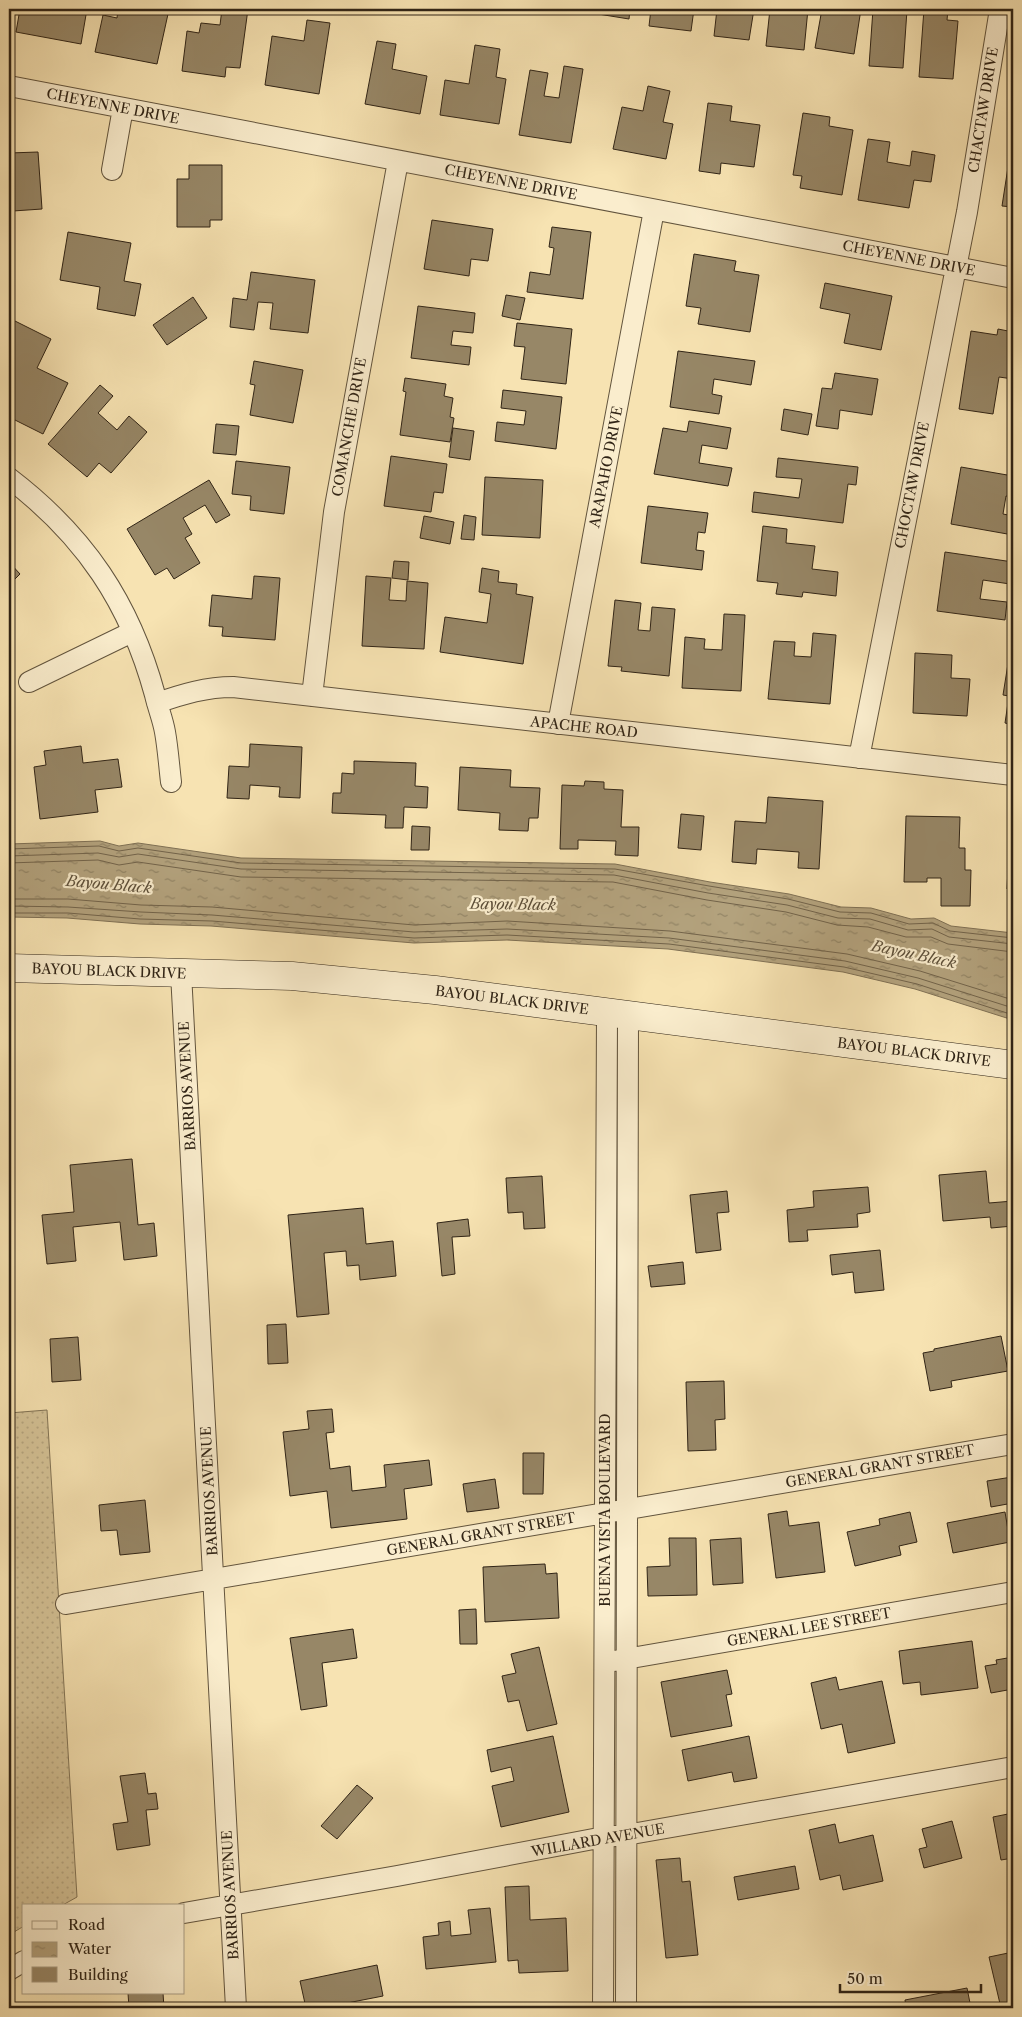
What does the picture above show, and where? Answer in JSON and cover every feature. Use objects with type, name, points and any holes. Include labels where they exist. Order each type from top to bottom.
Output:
[{"type":"main road","name":"BAYOU BLACK DRIVE","points":[[9,968],[309,978],[435,990],[1013,1065]]},
{"type":"street","name":"CHACTAW DRIVE","points":[[967,212],[1000,9]]},
{"type":"street","name":"CHEYENNE DRIVE","points":[[9,86],[1013,278]]},
{"type":"street","points":[[112,170],[123,108]]},
{"type":"street","name":"COMANCHE DRIVE","points":[[312,696],[334,512],[398,160]]},
{"type":"street","name":"ARAPAHO DRIVE","points":[[558,724],[654,210]]},
{"type":"street","name":"CHOCTAW DRIVE","points":[[858,758],[967,212]]},
{"type":"street","points":[[9,478],[76,538],[119,601],[145,661],[165,731],[171,782]]},
{"type":"street","points":[[29,682],[132,632]]},
{"type":"street","name":"APACHE ROAD","points":[[157,703],[191,691],[213,687],[233,687],[1013,775]]},
{"type":"street","name":"BARRIOS AVENUE","points":[[181,973],[236,2008]]},
{"type":"street","name":"BUENA VISTA BOULEVARD","points":[[618,1014],[627,1509],[626,2008]]},
{"type":"street","name":"BUENA VISTA BOULEVARD","points":[[603,2008],[605,1513],[618,1014]]},
{"type":"street","name":"GENERAL GRANT STREET","points":[[66,1604],[1013,1444]]},
{"type":"street","name":"GENERAL LEE STREET","points":[[605,1663],[1013,1592]]},
{"type":"street","name":"WILLARD AVENUE","points":[[185,1913],[604,1837],[626,1835],[1013,1767]]},
{"type":"street","points":[[9,1970],[22,1962]]},
{"type":"shaded area","points":[[47,1410],[77,1897],[65,1904],[22,1904],[22,1927],[9,1935],[9,1413]]},
{"type":"water","name":"Bayou Black","points":[[100,841],[119,846],[138,843],[241,858],[615,864],[710,882],[789,894],[841,907],[871,908],[911,919],[934,918],[951,926],[1013,933],[1013,1020],[915,989],[843,972],[668,949],[507,940],[414,943],[211,926],[140,924],[67,918],[9,917],[9,844]]},
{"type":"building","points":[[20,9],[87,9],[81,44],[16,32]]},
{"type":"building","points":[[118,9],[141,9],[168,14],[157,64],[95,52],[103,15],[117,18]]},
{"type":"building","points":[[222,9],[248,9],[240,68],[226,67],[225,77],[182,71],[187,31],[199,33],[201,23],[220,25]]},
{"type":"building","points":[[592,9],[630,9],[629,19],[592,13]]},
{"type":"building","points":[[651,9],[694,9],[691,31],[649,26]]},
{"type":"building","points":[[717,9],[754,9],[749,40],[714,36]]},
{"type":"building","points":[[770,9],[808,9],[804,50],[766,46]]},
{"type":"building","points":[[822,9],[861,9],[854,54],[815,48]]},
{"type":"building","points":[[873,9],[907,10],[903,68],[869,66]]},
{"type":"building","points":[[924,9],[948,9],[947,20],[958,21],[953,79],[919,77]]},
{"type":"building","points":[[307,20],[330,23],[319,94],[265,85],[272,36],[304,41]]},
{"type":"building","points":[[377,41],[396,44],[392,69],[427,76],[420,114],[365,104]]},
{"type":"building","points":[[475,45],[500,49],[496,77],[506,79],[499,124],[440,115],[445,80],[469,84]]},
{"type":"building","points":[[564,66],[583,69],[571,143],[519,135],[530,70],[548,73],[544,96],[559,98]]},
{"type":"building","points":[[648,86],[670,91],[663,122],[673,124],[666,159],[613,149],[622,107],[643,111]]},
{"type":"building","points":[[708,103],[732,106],[730,121],[760,125],[754,167],[721,163],[720,174],[699,171]]},
{"type":"building","points":[[803,113],[830,117],[829,126],[853,130],[842,195],[800,188],[802,176],[793,175]]},
{"type":"building","points":[[868,139],[890,142],[887,162],[910,166],[912,151],[935,155],[931,182],[914,180],[909,208],[858,200]]},
{"type":"building","points":[[38,152],[42,209],[13,211],[12,198],[9,198],[9,153]]},
{"type":"building","points":[[1010,154],[1013,154],[1013,207],[1002,206]]},
{"type":"building","points":[[189,165],[222,165],[222,220],[210,220],[210,227],[177,227],[177,179],[189,179]]},
{"type":"building","points":[[432,220],[493,229],[488,261],[471,259],[469,276],[424,269]]},
{"type":"building","points":[[9,222],[12,222],[14,259],[9,260]]},
{"type":"building","points":[[552,227],[591,232],[583,299],[527,292],[530,272],[550,275],[554,248],[549,247]]},
{"type":"building","points":[[68,232],[131,243],[124,281],[141,284],[135,316],[97,309],[100,287],[60,280]]},
{"type":"building","points":[[694,254],[736,261],[734,271],[759,275],[750,332],[698,324],[701,308],[686,306]]},
{"type":"building","points":[[251,272],[315,280],[308,333],[270,329],[273,303],[258,302],[254,330],[230,327],[233,298],[247,300]]},
{"type":"building","points":[[825,283],[892,296],[881,350],[844,343],[850,314],[820,308]]},
{"type":"building","points":[[506,295],[525,298],[520,320],[502,316]]},
{"type":"building","points":[[193,297],[207,318],[167,345],[153,325]]},
{"type":"building","points":[[418,306],[475,313],[473,333],[453,331],[451,345],[471,347],[469,365],[411,358]]},
{"type":"building","points":[[9,318],[51,339],[37,368],[68,383],[43,434],[9,417]]},
{"type":"building","points":[[517,323],[572,329],[566,384],[521,379],[525,347],[514,346]]},
{"type":"building","points":[[998,329],[1013,332],[1013,379],[999,377],[993,414],[959,409],[971,331],[997,335]]},
{"type":"building","points":[[678,351],[755,361],[751,385],[714,379],[712,394],[722,396],[719,414],[670,407]]},
{"type":"building","points":[[254,361],[303,370],[293,423],[250,415],[255,385],[250,384]]},
{"type":"building","points":[[835,373],[878,379],[872,415],[840,410],[838,429],[816,426],[822,388],[832,389]]},
{"type":"building","points":[[405,378],[446,384],[444,396],[453,398],[450,417],[454,418],[450,442],[400,435],[406,392],[403,391]]},
{"type":"building","points":[[100,385],[113,396],[98,413],[117,430],[129,416],[147,432],[111,473],[99,463],[87,477],[48,444]]},
{"type":"building","points":[[503,390],[562,397],[556,449],[495,441],[497,422],[524,425],[526,411],[501,408]]},
{"type":"building","points":[[784,409],[812,414],[808,435],[781,430]]},
{"type":"building","points":[[689,421],[731,428],[727,449],[702,445],[699,463],[732,468],[728,486],[654,474],[663,428],[687,432]]},
{"type":"building","points":[[216,424],[239,426],[236,455],[213,453]]},
{"type":"building","points":[[453,428],[474,431],[470,460],[449,457]]},
{"type":"building","points":[[391,456],[447,464],[443,493],[434,492],[431,512],[384,506]]},
{"type":"building","points":[[778,458],[858,467],[856,485],[848,484],[843,523],[752,512],[754,492],[799,498],[802,479],[776,477]]},
{"type":"building","points":[[236,461],[290,467],[284,514],[250,510],[251,496],[232,494]]},
{"type":"building","points":[[961,467],[1013,476],[1013,497],[1006,496],[1003,514],[1013,516],[1013,535],[951,524]]},
{"type":"building","points":[[485,477],[543,480],[540,538],[482,535]]},
{"type":"building","points":[[209,480],[230,515],[216,523],[205,505],[183,518],[192,534],[185,538],[200,563],[174,579],[167,568],[155,575],[127,529]]},
{"type":"building","points":[[648,506],[708,513],[705,533],[698,532],[696,550],[704,551],[702,570],[641,563]]},
{"type":"building","points":[[464,515],[476,517],[474,540],[461,539]]},
{"type":"building","points":[[424,516],[454,522],[450,544],[420,538]]},
{"type":"building","points":[[763,526],[787,529],[786,543],[815,546],[812,569],[838,572],[836,596],[803,592],[802,597],[776,594],[778,583],[757,581]]},
{"type":"building","points":[[945,552],[1013,562],[1010,584],[983,580],[980,599],[1007,602],[1005,620],[937,611]]},
{"type":"building","points":[[394,561],[409,562],[408,580],[392,578]]},
{"type":"building","points":[[9,562],[20,574],[9,585]]},
{"type":"building","points":[[482,568],[499,571],[498,582],[517,584],[516,594],[533,597],[523,664],[440,652],[445,617],[487,623],[491,594],[479,592]]},
{"type":"building","points":[[254,576],[280,578],[275,640],[222,636],[223,627],[209,626],[212,595],[252,599]]},
{"type":"building","points":[[366,576],[391,578],[389,600],[406,601],[407,581],[428,583],[424,649],[362,646]]},
{"type":"building","points":[[615,600],[641,603],[638,630],[650,631],[652,607],[675,609],[669,676],[621,671],[622,667],[608,666]]},
{"type":"building","points":[[724,614],[745,615],[741,691],[682,688],[685,637],[705,639],[704,649],[722,650]]},
{"type":"building","points":[[813,633],[836,635],[830,704],[768,699],[774,641],[795,642],[794,656],[811,657]]},
{"type":"building","points":[[1010,651],[1013,652],[1013,725],[1005,723],[1009,696],[1003,695]]},
{"type":"building","points":[[915,653],[952,655],[951,678],[970,679],[967,716],[913,713]]},
{"type":"building","points":[[250,744],[302,747],[300,798],[279,797],[280,787],[250,785],[249,799],[227,798],[229,766],[249,767]]},
{"type":"building","points":[[81,746],[83,763],[118,759],[122,787],[95,790],[98,812],[40,819],[34,767],[46,765],[44,751]]},
{"type":"building","points":[[354,761],[416,763],[415,786],[428,787],[427,808],[404,807],[403,828],[385,828],[386,815],[332,813],[333,793],[341,793],[342,773],[354,774]]},
{"type":"building","points":[[460,767],[511,770],[510,787],[540,788],[538,818],[529,818],[528,831],[499,830],[500,813],[458,810]]},
{"type":"building","points":[[585,781],[604,782],[604,789],[623,790],[621,827],[639,827],[638,856],[615,855],[616,841],[578,840],[578,849],[560,849],[562,785],[584,786]]},
{"type":"building","points":[[768,797],[823,801],[819,869],[798,868],[799,852],[757,849],[756,864],[732,862],[735,821],[766,823]]},
{"type":"building","points":[[681,814],[704,816],[701,850],[678,848]]},
{"type":"building","points":[[906,816],[960,817],[959,848],[965,848],[965,870],[971,870],[970,906],[941,906],[941,878],[927,878],[927,882],[904,882]]},
{"type":"building","points":[[412,826],[430,827],[429,850],[411,850]]},
{"type":"building","points":[[1008,868],[1013,868],[1013,890],[1007,889]]},
{"type":"building","points":[[132,1159],[138,1225],[154,1223],[157,1256],[124,1260],[120,1222],[73,1227],[76,1261],[47,1264],[42,1215],[74,1212],[70,1165]]},
{"type":"building","points":[[986,1171],[989,1203],[1013,1201],[1013,1226],[991,1228],[990,1217],[943,1221],[939,1175]]},
{"type":"building","points":[[542,1176],[545,1228],[524,1229],[523,1212],[508,1213],[506,1178]]},
{"type":"building","points":[[868,1187],[870,1212],[857,1214],[858,1227],[807,1230],[808,1241],[789,1242],[787,1210],[814,1207],[813,1191]]},
{"type":"building","points":[[727,1191],[729,1212],[717,1213],[721,1250],[696,1253],[690,1195]]},
{"type":"building","points":[[363,1208],[366,1244],[393,1241],[396,1276],[360,1280],[359,1265],[347,1266],[346,1251],[324,1253],[329,1314],[297,1317],[288,1215]]},
{"type":"building","points":[[468,1219],[470,1236],[452,1237],[455,1274],[442,1276],[437,1223]]},
{"type":"building","points":[[880,1250],[884,1290],[855,1293],[853,1272],[832,1275],[830,1255]]},
{"type":"building","points":[[683,1262],[685,1284],[651,1287],[648,1266]]},
{"type":"building","points":[[286,1324],[288,1363],[268,1364],[267,1325]]},
{"type":"building","points":[[1001,1336],[1008,1371],[951,1381],[952,1387],[930,1391],[923,1353],[934,1351],[934,1349]]},
{"type":"building","points":[[78,1337],[81,1380],[52,1382],[50,1339]]},
{"type":"building","points":[[724,1381],[725,1419],[715,1420],[716,1450],[688,1451],[686,1382]]},
{"type":"building","points":[[332,1409],[334,1432],[326,1433],[330,1469],[350,1466],[352,1491],[386,1487],[384,1465],[429,1460],[432,1485],[404,1489],[407,1519],[331,1528],[327,1491],[290,1496],[283,1432],[309,1429],[307,1411]]},
{"type":"building","points":[[523,1453],[544,1453],[543,1494],[523,1494]]},
{"type":"building","points":[[1012,1477],[1013,1503],[991,1507],[987,1481]]},
{"type":"building","points":[[495,1479],[499,1508],[467,1512],[463,1484]]},
{"type":"building","points":[[145,1500],[150,1552],[120,1555],[117,1530],[101,1531],[99,1505]]},
{"type":"building","points":[[787,1511],[789,1526],[819,1522],[825,1572],[776,1578],[768,1514]]},
{"type":"building","points":[[910,1512],[917,1542],[899,1546],[901,1555],[855,1566],[847,1532],[880,1525],[879,1519]]},
{"type":"building","points":[[1005,1512],[1010,1542],[953,1553],[947,1523]]},
{"type":"building","points":[[669,1538],[696,1538],[697,1595],[648,1596],[647,1567],[670,1566]]},
{"type":"building","points":[[741,1538],[743,1583],[713,1585],[710,1540]]},
{"type":"building","points":[[545,1564],[546,1574],[557,1573],[559,1618],[485,1622],[483,1567]]},
{"type":"building","points":[[476,1609],[477,1644],[460,1644],[459,1610]]},
{"type":"building","points":[[353,1629],[357,1658],[322,1663],[327,1706],[301,1710],[290,1638]]},
{"type":"building","points":[[972,1641],[978,1688],[921,1695],[920,1682],[903,1684],[899,1651]]},
{"type":"building","points":[[539,1647],[557,1724],[527,1731],[519,1700],[508,1702],[502,1676],[516,1673],[511,1654]]},
{"type":"building","points":[[1013,1657],[1013,1689],[991,1693],[985,1666],[997,1664],[996,1660]]},
{"type":"building","points":[[727,1670],[732,1694],[726,1695],[732,1726],[671,1737],[661,1682]]},
{"type":"building","points":[[836,1677],[839,1690],[882,1681],[895,1743],[848,1753],[842,1724],[821,1729],[811,1683]]},
{"type":"building","points":[[553,1736],[569,1812],[501,1827],[492,1786],[514,1781],[511,1767],[491,1772],[487,1750]]},
{"type":"building","points":[[749,1736],[757,1778],[734,1782],[732,1772],[688,1781],[682,1750]]},
{"type":"building","points":[[145,1773],[148,1794],[156,1793],[158,1809],[146,1810],[150,1845],[117,1850],[113,1824],[128,1822],[120,1776]]},
{"type":"building","points":[[357,1785],[373,1798],[337,1839],[321,1826]]},
{"type":"building","points":[[1013,1813],[1013,1858],[1001,1860],[993,1817]]},
{"type":"building","points":[[952,1821],[962,1858],[924,1868],[919,1849],[927,1847],[922,1829]]},
{"type":"building","points":[[835,1824],[839,1843],[873,1835],[883,1881],[843,1890],[840,1875],[820,1880],[809,1830]]},
{"type":"building","points":[[680,1858],[682,1882],[690,1881],[698,1955],[666,1958],[656,1860]]},
{"type":"building","points":[[795,1866],[799,1889],[738,1900],[734,1877]]},
{"type":"building","points":[[529,1886],[530,1920],[566,1918],[568,1971],[519,1973],[518,1960],[508,1961],[505,1887]]},
{"type":"building","points":[[490,1908],[496,1962],[426,1969],[423,1937],[439,1935],[438,1923],[450,1921],[451,1936],[471,1934],[468,1910]]},
{"type":"building","points":[[1013,1952],[1013,2008],[1001,2008],[989,1957]]},
{"type":"building","points":[[377,1965],[383,1996],[342,2004],[343,2008],[306,2008],[300,1981]]},
{"type":"building","points":[[967,1988],[971,2008],[906,2008],[905,2000]]},
{"type":"building","points":[[128,1994],[163,1994],[164,2008],[129,2008]]}]
